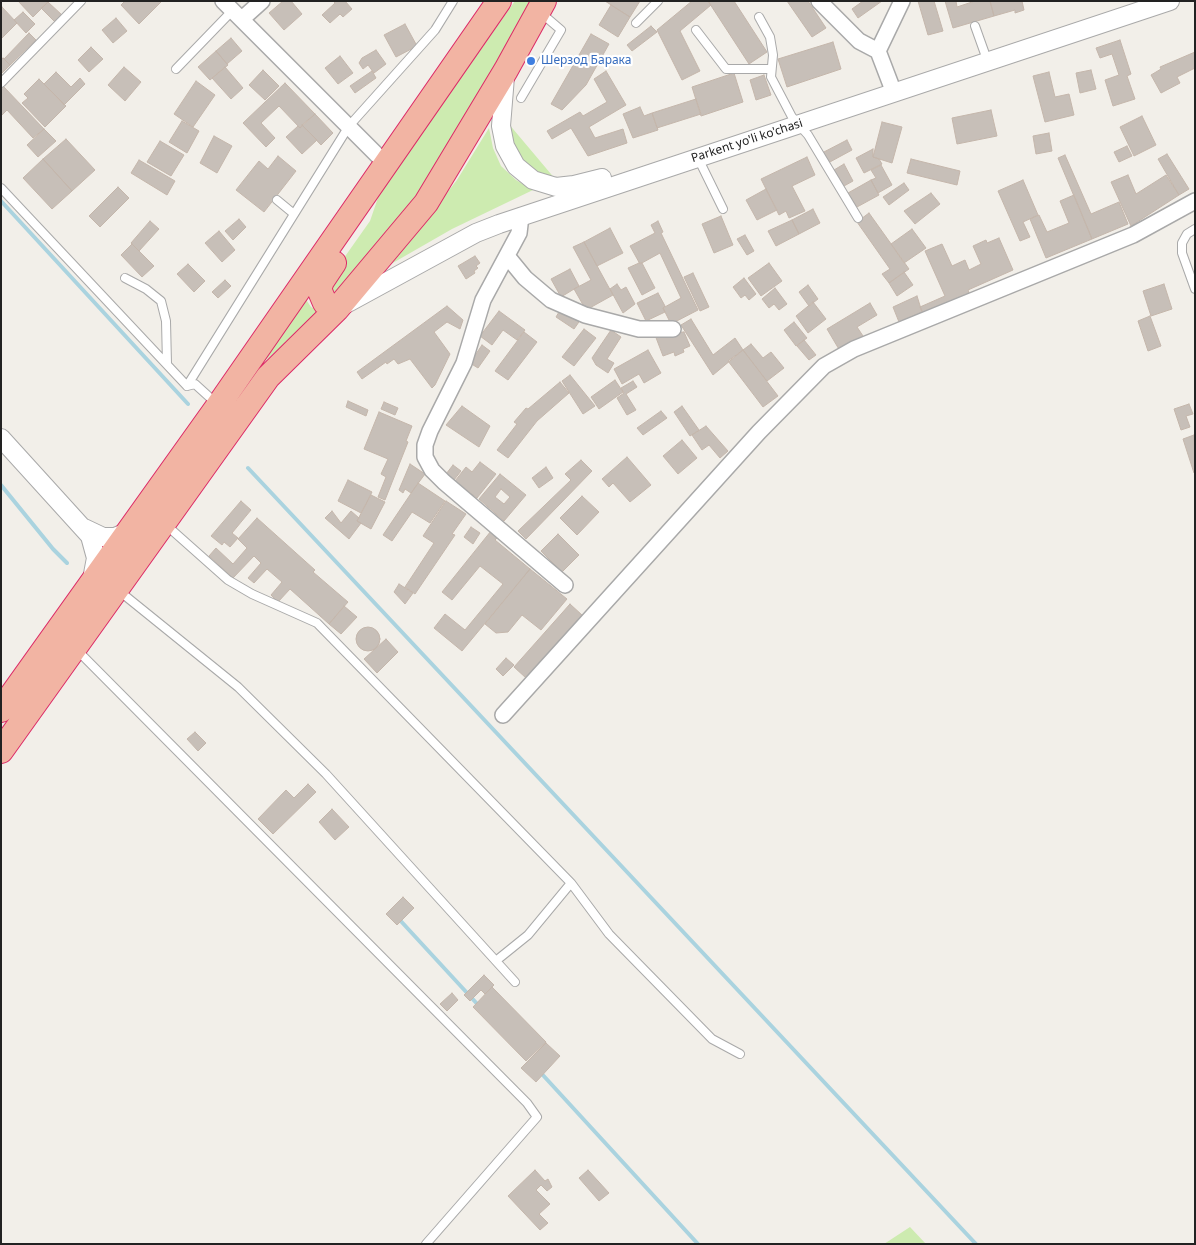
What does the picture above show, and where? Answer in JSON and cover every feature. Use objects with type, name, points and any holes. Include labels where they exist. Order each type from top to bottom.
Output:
[{"type":"highway","points":[[1,710],[387,165],[498,1]]},
{"type":"highway","points":[[1,751],[268,377],[337,309],[426,203],[506,70],[541,6]]},
{"type":"highway","points":[[337,309],[326,305],[322,300],[320,284],[359,228],[387,165]]},
{"type":"street","points":[[262,1],[232,10],[387,165]]},
{"type":"street","points":[[819,1],[859,41],[878,51],[891,85]]},
{"type":"street","points":[[878,51],[902,1]]},
{"type":"street","name":"Parkent yo'li ko'chasi","points":[[337,309],[476,233],[521,216],[698,158],[891,85],[1145,1]]},
{"type":"street","name":"Parkent yo'li ko'chasi","points":[[506,70],[501,114],[503,137],[510,157],[524,174],[545,185],[556,187],[574,185],[622,172],[795,121],[1170,1]]},
{"type":"street","points":[[503,714],[759,432],[824,366],[854,349],[1133,235],[1195,200]]},
{"type":"street","points":[[521,216],[519,233],[484,300],[464,363],[430,431],[425,444],[425,457],[432,470],[444,482],[565,585]]},
{"type":"street","points":[[507,256],[525,278],[551,300],[585,315],[639,329],[673,329]]},
{"type":"street","points":[[1,438],[84,528],[94,544],[96,567],[81,599]]},
{"type":"street","points":[[84,528],[103,537],[120,535],[129,531]]},
{"type":"lane","points":[[1,83],[81,1]]},
{"type":"lane","points":[[191,385],[349,126],[435,30],[453,1]]},
{"type":"lane","points":[[636,23],[658,1]]},
{"type":"lane","points":[[521,98],[561,30],[541,6]]},
{"type":"lane","points":[[176,69],[232,10]]},
{"type":"lane","points":[[759,16],[770,38],[773,55],[771,77],[795,121],[808,135],[858,218]]},
{"type":"lane","points":[[975,26],[985,54]]},
{"type":"lane","points":[[696,30],[726,69],[772,69]]},
{"type":"lane","points":[[698,158],[723,209]]},
{"type":"lane","points":[[1,188],[167,364],[218,406]]},
{"type":"lane","points":[[277,200],[294,214]]},
{"type":"lane","points":[[1195,229],[1187,234],[1182,244],[1182,253],[1195,289]]},
{"type":"lane","points":[[125,278],[146,289],[161,302],[166,321],[167,364]]},
{"type":"lane","points":[[164,523],[228,580],[252,594],[317,623],[570,882],[609,934],[712,1039],[740,1054]]},
{"type":"lane","points":[[117,589],[238,687],[279,727],[326,774],[515,982]]},
{"type":"lane","points":[[74,648],[527,1102],[537,1117],[426,1244]]},
{"type":"lane","points":[[497,960],[528,935],[570,882]]},
{"type":"green space","points":[[515,1],[533,1],[498,64],[418,194],[339,291],[332,292],[327,282],[370,221],[380,192]]},
{"type":"green space","points":[[508,123],[556,180],[538,175],[516,154]]},
{"type":"green space","points":[[489,128],[493,148],[501,166],[516,180],[533,190],[452,229],[391,264],[457,180]]},
{"type":"green space","points":[[305,298],[311,307],[320,312],[258,367]]},
{"type":"green space","points":[[910,1227],[926,1244],[884,1244]]},
{"type":"building","points":[[18,1],[49,1],[33,17]]},
{"type":"building","points":[[125,1],[162,1],[139,24],[121,5]]},
{"type":"building","points":[[283,1],[291,1],[302,14],[284,30],[269,13]]},
{"type":"building","points":[[333,1],[345,1],[352,9],[343,17],[340,14],[330,23],[322,15],[335,3]]},
{"type":"building","points":[[605,1],[640,1],[630,17]]},
{"type":"building","points":[[692,1],[708,1],[711,5],[680,31],[700,71],[682,80],[657,30]]},
{"type":"building","points":[[708,1],[734,1],[767,52],[749,64]]},
{"type":"building","points":[[787,1],[808,1],[826,28],[812,37]]},
{"type":"building","points":[[863,1],[882,1],[858,18],[852,9]]},
{"type":"building","points":[[918,1],[934,1],[943,31],[928,35]]},
{"type":"building","points":[[945,1],[956,1],[957,7],[975,1],[990,1],[994,16],[953,28]]},
{"type":"building","points":[[990,1],[1022,1],[1024,10],[1015,13],[1015,10],[994,16]]},
{"type":"building","points":[[48,2],[62,15],[55,22],[41,8]]},
{"type":"building","points":[[611,5],[630,17],[618,37],[599,25]]},
{"type":"building","points":[[1,8],[17,23],[1,39]]},
{"type":"building","points":[[23,12],[35,24],[26,33],[14,20]]},
{"type":"building","points":[[116,18],[127,31],[113,43],[102,30]]},
{"type":"building","points":[[405,24],[417,46],[396,57],[384,35]]},
{"type":"building","points":[[651,26],[657,32],[632,51],[627,45]]},
{"type":"building","points":[[29,33],[36,40],[10,65],[4,59]]},
{"type":"building","points":[[591,34],[609,44],[586,85],[562,110],[551,104]]},
{"type":"building","points":[[231,38],[242,51],[227,64],[216,51]]},
{"type":"building","points":[[1120,40],[1131,74],[1127,76],[1135,99],[1113,106],[1105,80],[1119,75],[1112,54],[1100,58],[1096,48]]},
{"type":"building","points":[[833,42],[841,69],[787,87],[778,59]]},
{"type":"building","points":[[91,47],[103,59],[89,72],[78,60]]},
{"type":"building","points":[[376,50],[386,64],[374,73],[368,65],[363,69],[359,63],[362,58]]},
{"type":"building","points":[[216,51],[228,65],[210,80],[198,67]]},
{"type":"building","points":[[1195,52],[1195,68],[1177,77],[1180,83],[1161,93],[1151,75],[1161,69],[1160,67]]},
{"type":"building","points":[[340,56],[353,73],[338,84],[325,68]]},
{"type":"building","points":[[3,58],[10,65],[1,74],[1,60]]},
{"type":"building","points":[[124,67],[141,82],[125,101],[108,85]]},
{"type":"building","points":[[225,67],[243,88],[231,99],[212,78]]},
{"type":"building","points":[[263,70],[279,86],[265,100],[249,85]]},
{"type":"building","points":[[1091,70],[1096,89],[1080,93],[1076,73]]},
{"type":"building","points":[[372,71],[376,78],[355,93],[350,86]]},
{"type":"building","points":[[606,71],[626,105],[589,127],[595,138],[623,129],[627,143],[588,156],[571,128],[552,139],[547,131],[580,112],[583,116],[607,102],[594,79]]},
{"type":"building","points":[[56,72],[71,87],[80,78],[85,84],[64,105],[44,84]]},
{"type":"building","points":[[1049,72],[1055,97],[1069,94],[1074,115],[1045,122],[1033,76]]},
{"type":"building","points":[[734,73],[743,102],[701,116],[692,87]]},
{"type":"building","points":[[764,75],[771,95],[756,100],[750,80]]},
{"type":"building","points":[[39,79],[66,106],[45,127],[22,103],[28,98],[24,94]]},
{"type":"building","points":[[196,81],[215,95],[193,127],[174,114]]},
{"type":"building","points":[[285,83],[315,114],[300,128],[279,106],[261,123],[275,138],[266,147],[243,123]]},
{"type":"building","points":[[3,86],[44,129],[33,138],[7,110],[1,116],[1,88]]},
{"type":"building","points":[[696,99],[701,114],[657,128],[652,113]]},
{"type":"building","points":[[640,107],[644,116],[652,113],[658,130],[633,138],[623,114]]},
{"type":"building","points":[[991,110],[997,136],[957,144],[952,118]]},
{"type":"building","points":[[315,114],[333,133],[321,145],[302,125]]},
{"type":"building","points":[[1142,116],[1156,145],[1134,156],[1120,127]]},
{"type":"building","points":[[182,121],[199,131],[187,153],[169,142]]},
{"type":"building","points":[[882,122],[902,127],[892,163],[873,157]]},
{"type":"building","points":[[302,125],[317,140],[302,154],[286,137],[298,126],[300,128]]},
{"type":"building","points":[[44,129],[56,141],[38,157],[27,145]]},
{"type":"building","points":[[1049,133],[1052,151],[1036,154],[1033,136]]},
{"type":"building","points":[[214,136],[232,146],[217,173],[200,163]]},
{"type":"building","points":[[66,139],[95,170],[72,191],[43,159]]},
{"type":"building","points":[[847,140],[852,150],[828,163],[822,153]]},
{"type":"building","points":[[160,141],[184,155],[171,176],[147,162]]},
{"type":"building","points":[[1127,146],[1132,156],[1119,162],[1114,152]]},
{"type":"building","points":[[873,149],[873,157],[879,159],[882,164],[864,173],[856,158]]},
{"type":"building","points":[[1167,154],[1189,189],[1179,195],[1158,159]]},
{"type":"building","points":[[1065,155],[1091,214],[1119,202],[1128,224],[1092,239],[1058,158]]},
{"type":"building","points":[[278,156],[296,171],[264,212],[236,190],[259,161],[268,169]]},
{"type":"building","points":[[807,157],[815,175],[792,186],[805,211],[789,218],[786,211],[779,215],[761,179]]},
{"type":"building","points":[[43,159],[72,191],[52,209],[23,178]]},
{"type":"building","points":[[911,159],[960,171],[957,185],[907,173]]},
{"type":"building","points":[[139,160],[175,181],[167,195],[131,173]]},
{"type":"building","points":[[844,164],[853,181],[844,186],[834,170]]},
{"type":"building","points":[[881,165],[892,185],[878,193],[871,180],[876,178],[871,170]]},
{"type":"building","points":[[1128,175],[1136,194],[1166,175],[1179,195],[1131,226],[1111,182]]},
{"type":"building","points":[[871,180],[879,195],[857,207],[848,193]]},
{"type":"building","points":[[1023,180],[1038,215],[1023,222],[1030,237],[1020,241],[998,191]]},
{"type":"building","points":[[904,183],[909,190],[889,205],[883,197]]},
{"type":"building","points":[[118,187],[129,198],[100,227],[89,216]]},
{"type":"building","points":[[766,189],[777,210],[757,220],[746,200]]},
{"type":"building","points":[[931,193],[940,204],[915,224],[904,211]]},
{"type":"building","points":[[1074,195],[1092,239],[1046,258],[1030,219],[1039,215],[1047,232],[1069,223],[1060,201]]},
{"type":"building","points":[[813,209],[820,223],[799,234],[792,220]]},
{"type":"building","points":[[869,213],[909,269],[889,283],[882,274],[890,269],[857,222]]},
{"type":"building","points":[[721,216],[733,245],[714,253],[702,224]]},
{"type":"building","points":[[239,219],[246,227],[233,240],[225,231]]},
{"type":"building","points":[[792,220],[799,234],[776,246],[768,231]]},
{"type":"building","points":[[150,221],[159,229],[139,251],[131,243]]},
{"type":"building","points":[[658,221],[663,232],[661,233],[698,310],[671,324],[663,308],[681,298],[660,253],[640,264],[630,246],[655,233],[651,225]]},
{"type":"building","points":[[610,228],[623,253],[597,266],[584,242]]},
{"type":"building","points":[[912,229],[926,248],[904,263],[891,244]]},
{"type":"building","points":[[219,231],[235,250],[222,262],[205,243]]},
{"type":"building","points":[[745,235],[754,251],[747,255],[737,239]]},
{"type":"building","points":[[999,238],[1013,270],[968,290],[970,295],[924,315],[920,307],[945,296],[925,251],[942,244],[952,266],[965,260],[969,270],[981,264],[973,246],[986,240],[987,243]]},
{"type":"building","points":[[584,242],[613,295],[586,310],[574,289],[591,280],[573,247]]},
{"type":"building","points":[[132,244],[154,266],[142,277],[121,255]]},
{"type":"building","points":[[475,256],[480,263],[476,266],[478,268],[474,271],[475,273],[466,279],[458,266]]},
{"type":"building","points":[[642,263],[655,288],[642,295],[628,268]]},
{"type":"building","points":[[769,263],[782,281],[761,296],[748,278]]},
{"type":"building","points":[[188,264],[205,281],[194,292],[177,274]]},
{"type":"building","points":[[570,269],[579,286],[561,297],[551,279]]},
{"type":"building","points":[[904,272],[913,285],[897,296],[889,283]]},
{"type":"building","points":[[693,273],[709,307],[700,311],[684,277]]},
{"type":"building","points":[[744,278],[756,294],[749,300],[745,295],[741,298],[733,287]]},
{"type":"building","points":[[225,280],[231,286],[218,298],[212,292]]},
{"type":"building","points":[[617,284],[621,290],[626,287],[635,304],[623,313],[610,289]]},
{"type":"building","points":[[1164,284],[1172,309],[1151,316],[1143,291]]},
{"type":"building","points":[[808,285],[818,299],[809,306],[799,292]]},
{"type":"building","points":[[775,288],[787,304],[779,310],[774,304],[769,308],[762,299]]},
{"type":"building","points":[[658,293],[665,306],[663,308],[665,312],[646,321],[637,303]]},
{"type":"building","points":[[917,296],[922,312],[899,322],[893,307]]},
{"type":"building","points":[[813,302],[826,319],[808,333],[796,316]]},
{"type":"building","points":[[870,303],[877,315],[857,327],[863,336],[840,351],[827,329]]},
{"type":"building","points":[[447,306],[463,320],[460,329],[447,322],[434,332],[450,354],[432,388],[410,359],[398,364],[394,359],[387,364],[386,362],[362,379],[357,372]]},
{"type":"building","points":[[562,307],[581,319],[574,329],[556,317]]},
{"type":"building","points":[[499,311],[525,330],[517,340],[503,330],[492,345],[480,336]]},
{"type":"building","points":[[1150,316],[1161,346],[1148,351],[1138,321]]},
{"type":"building","points":[[691,319],[713,355],[735,338],[743,350],[713,375],[681,325]]},
{"type":"building","points":[[794,322],[807,338],[796,346],[784,330]]},
{"type":"building","points":[[584,329],[596,338],[574,366],[562,357]]},
{"type":"building","points":[[611,330],[621,337],[607,359],[614,363],[608,373],[596,365],[592,358]]},
{"type":"building","points":[[524,332],[537,342],[508,380],[495,371]]},
{"type":"building","points":[[684,332],[690,346],[683,349],[684,352],[675,356],[674,352],[663,356],[655,335]]},
{"type":"building","points":[[804,340],[816,355],[809,360],[797,346]]},
{"type":"building","points":[[751,344],[763,358],[771,352],[784,368],[767,381],[743,350]]},
{"type":"building","points":[[482,345],[490,351],[478,368],[470,363]]},
{"type":"building","points":[[648,350],[661,373],[644,383],[639,374],[622,384],[614,369]]},
{"type":"building","points":[[743,350],[778,396],[763,407],[728,361]]},
{"type":"building","points":[[570,375],[595,406],[583,414],[562,381]]},
{"type":"building","points":[[615,380],[623,392],[599,409],[591,397]]},
{"type":"building","points":[[633,381],[637,387],[626,394],[636,410],[627,415],[617,398],[624,393],[621,388]]},
{"type":"building","points":[[560,382],[569,393],[537,421],[508,458],[497,450],[517,424],[514,422],[526,408],[528,409]]},
{"type":"building","points":[[348,401],[368,410],[366,416],[346,407]]},
{"type":"building","points":[[384,402],[398,408],[395,415],[381,409]]},
{"type":"building","points":[[1189,404],[1193,414],[1186,416],[1190,427],[1181,430],[1174,409]]},
{"type":"building","points":[[462,406],[490,426],[479,447],[446,425]]},
{"type":"building","points":[[682,406],[699,430],[690,436],[674,412]]},
{"type":"building","points":[[661,411],[667,418],[643,435],[637,428]]},
{"type":"building","points":[[379,412],[412,426],[406,441],[408,442],[385,500],[378,497],[386,477],[381,474],[388,459],[364,449]]},
{"type":"building","points":[[706,426],[728,451],[720,458],[709,445],[702,450],[692,435]]},
{"type":"building","points":[[1194,435],[1195,473],[1183,439]]},
{"type":"building","points":[[682,440],[697,458],[678,474],[663,456]]},
{"type":"building","points":[[627,457],[651,485],[630,502],[613,483],[609,487],[602,479]]},
{"type":"building","points":[[581,460],[592,471],[526,539],[518,531],[571,480],[565,474]]},
{"type":"building","points":[[480,462],[496,474],[477,498],[455,481],[466,467],[472,472]]},
{"type":"building","points":[[410,464],[425,474],[411,493],[405,489],[403,493],[399,490]]},
{"type":"building","points":[[453,465],[461,471],[454,480],[446,474]]},
{"type":"building","points":[[546,467],[553,478],[539,488],[532,478]]},
{"type":"building","points":[[500,474],[526,495],[504,521],[479,499]],"holes":[[[501,489],[510,497],[504,504],[495,497]]]},
{"type":"building","points":[[348,480],[372,492],[361,513],[338,501]]},
{"type":"building","points":[[418,483],[445,501],[430,523],[412,512],[392,541],[383,535]]},
{"type":"building","points":[[371,495],[385,502],[371,529],[357,521]]},
{"type":"building","points":[[582,496],[599,512],[577,535],[560,518]]},
{"type":"building","points":[[241,501],[251,510],[232,533],[238,538],[230,547],[224,542],[222,545],[211,536]]},
{"type":"building","points":[[446,501],[466,514],[452,534],[455,535],[415,594],[405,587],[434,543],[423,536]]},
{"type":"building","points":[[332,511],[341,523],[351,511],[359,518],[357,521],[361,523],[349,539],[325,518]]},
{"type":"building","points":[[257,518],[315,570],[313,572],[348,602],[329,624],[290,589],[278,602],[271,595],[282,582],[267,569],[254,583],[248,578],[261,563],[254,556],[233,578],[209,556],[216,548],[233,564],[247,548],[238,539]]},
{"type":"building","points":[[471,527],[480,533],[473,544],[464,537]]},
{"type":"building","points":[[491,531],[498,537],[495,540],[530,569],[462,651],[434,628],[445,614],[465,630],[503,584],[480,566],[452,600],[442,592]]},
{"type":"building","points":[[558,534],[579,555],[562,572],[541,551]]},
{"type":"building","points":[[530,569],[567,599],[541,630],[522,615],[508,632],[496,633],[485,624]]},
{"type":"building","points":[[399,584],[413,593],[405,604],[394,592]]},
{"type":"building","points":[[570,604],[582,615],[526,678],[514,667]]},
{"type":"building","points":[[344,606],[357,617],[341,634],[329,624]]},
{"type":"building","points":[[368,627],[377,630],[380,639],[377,648],[368,651],[359,648],[356,639],[359,630]]},
{"type":"building","points":[[386,639],[398,652],[377,673],[364,659]]},
{"type":"building","points":[[506,658],[514,665],[503,676],[496,669]]},
{"type":"building","points":[[195,732],[206,743],[198,751],[187,739]]},
{"type":"building","points":[[308,784],[316,792],[273,834],[258,819],[286,790],[294,798]]},
{"type":"building","points":[[332,809],[349,827],[335,840],[319,822]]},
{"type":"building","points":[[403,897],[414,908],[397,925],[386,914]]},
{"type":"building","points":[[484,975],[494,985],[485,994],[481,990],[470,1001],[464,995]]},
{"type":"building","points":[[492,987],[546,1042],[526,1061],[473,1007]]},
{"type":"building","points":[[452,993],[458,1000],[447,1011],[440,1004]]},
{"type":"building","points":[[546,1043],[560,1056],[536,1082],[521,1068]]},
{"type":"building","points":[[535,1170],[545,1181],[548,1179],[552,1187],[547,1191],[541,1185],[536,1190],[550,1204],[539,1214],[548,1223],[540,1230],[508,1196]]},
{"type":"building","points":[[588,1170],[609,1193],[599,1201],[579,1178]]},
{"type":"waterway","points":[[1,201],[188,404]]},
{"type":"waterway","points":[[248,468],[976,1244]]},
{"type":"waterway","points":[[1,485],[53,549],[67,563]]},
{"type":"waterway","points":[[398,918],[480,1007]]},
{"type":"waterway","points":[[541,1073],[698,1244]]},
{"type":"place","name":"Шерзод Барака","points":[[531,61]]}]
